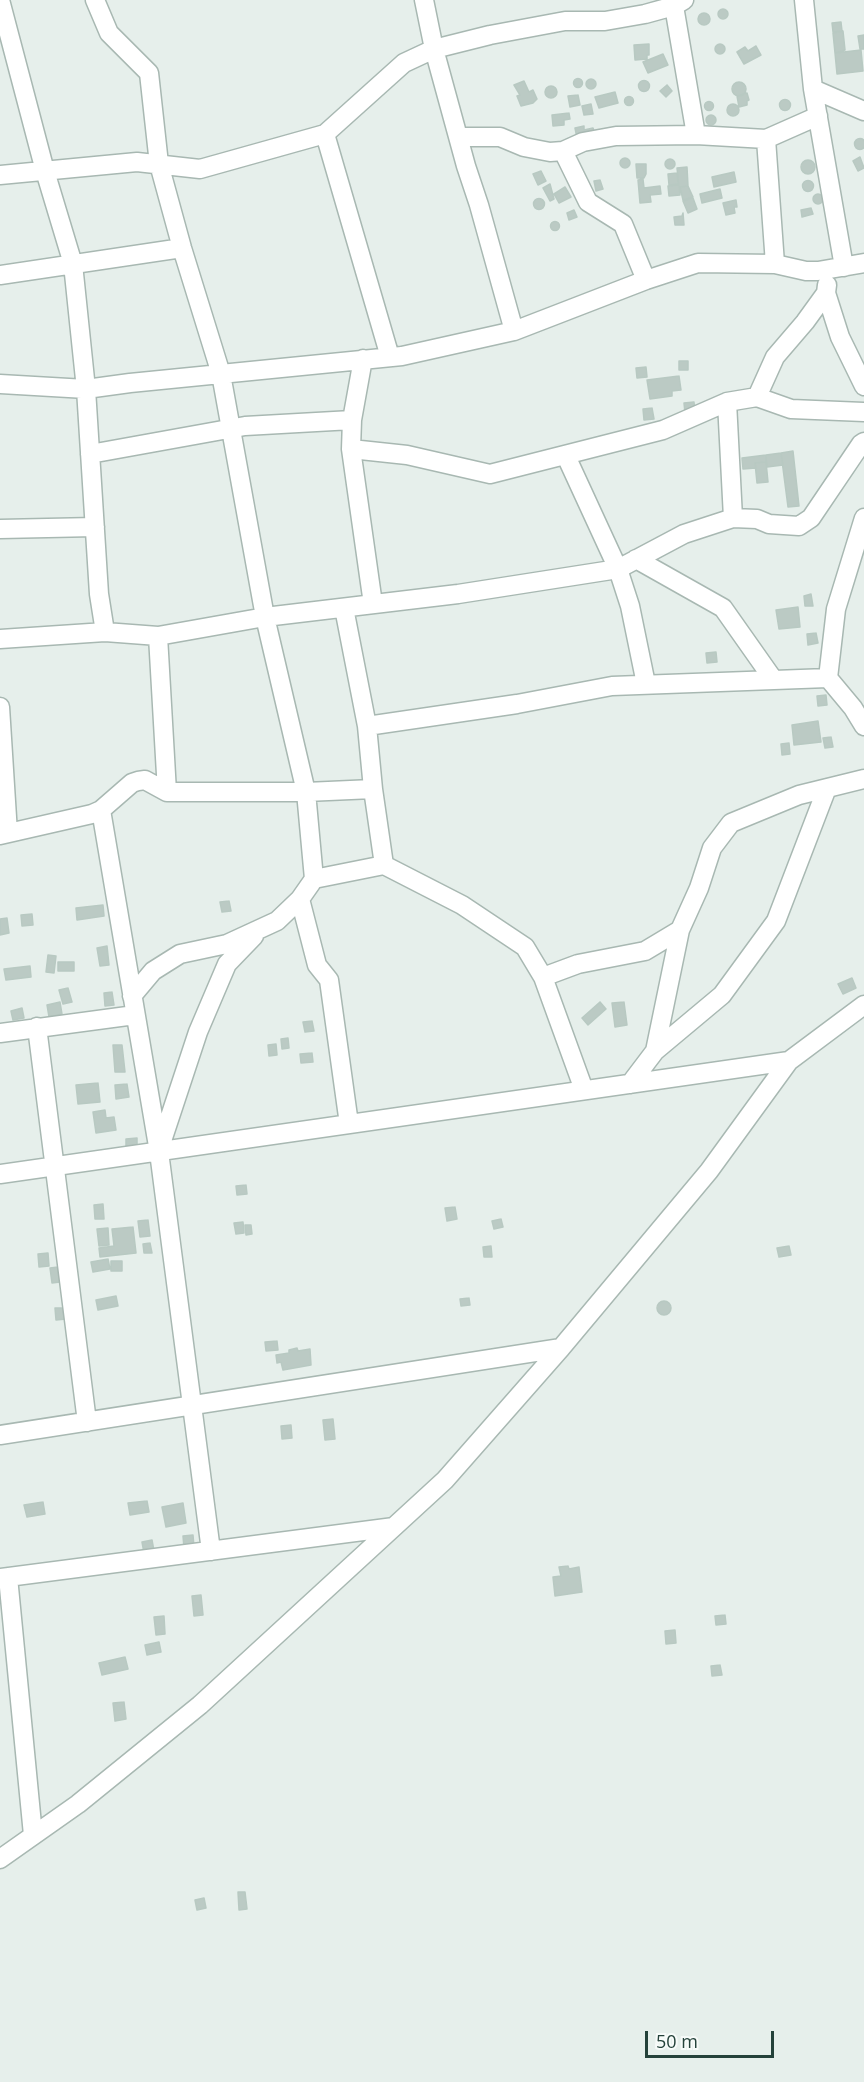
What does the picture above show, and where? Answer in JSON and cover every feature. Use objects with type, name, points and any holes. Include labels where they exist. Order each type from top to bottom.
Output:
[{"type":"street","points":[[0,0],[45,171],[74,264],[86,389],[99,594],[105,632]]},
{"type":"street","points":[[95,0],[109,33],[149,73],[159,164],[221,374],[232,427],[265,617],[306,792],[314,879],[300,898],[277,921],[227,944],[180,954],[153,971],[132,996]]},
{"type":"street","points":[[423,0],[434,49],[513,331]]},
{"type":"street","points":[[757,397],[775,357],[826,293],[837,268],[813,89],[804,0]]},
{"type":"street","points":[[0,175],[137,162],[200,169],[324,134],[404,63],[434,49],[490,35],[566,21],[605,21],[679,3],[696,135]]},
{"type":"street","points":[[813,89],[864,111]]},
{"type":"street","points":[[458,137],[500,137],[524,147],[550,152],[563,151],[583,142],[616,136],[696,135],[766,139],[818,116]]},
{"type":"street","points":[[324,134],[390,357]]},
{"type":"street","points":[[766,139],[775,264]]},
{"type":"street","points":[[563,151],[588,202],[623,224],[646,280]]},
{"type":"street","points":[[0,275],[182,248]]},
{"type":"street","points":[[0,384],[86,389],[390,357],[423,352],[513,331],[646,280],[698,263],[775,264],[798,271],[818,271],[864,263]]},
{"type":"street","points":[[826,293],[840,338],[864,386]]},
{"type":"street","points":[[363,359],[352,420],[351,448],[374,603]]},
{"type":"street","points":[[351,448],[406,455],[490,474],[663,430],[727,402],[757,397],[790,409],[864,412]]},
{"type":"street","points":[[727,402],[733,518]]},
{"type":"street","points":[[90,454],[232,427],[352,420]]},
{"type":"street","points":[[0,639],[105,632],[158,636],[265,617],[458,594],[618,570],[684,534],[733,518],[757,519],[769,524],[799,526],[811,519],[864,442]]},
{"type":"street","points":[[566,456],[618,570],[630,606],[646,684]]},
{"type":"street","points":[[828,678],[836,609],[864,518]]},
{"type":"street","points":[[0,529],[95,527]]},
{"type":"street","points":[[636,559],[723,608],[773,679]]},
{"type":"street","points":[[344,608],[367,726],[384,865]]},
{"type":"street","points":[[158,636],[167,792]]},
{"type":"street","points":[[367,726],[517,704],[612,686],[828,678],[858,707],[864,726]]},
{"type":"street","points":[[0,707],[4,834],[92,814],[101,810],[132,783],[145,780],[167,792],[306,792],[373,789]]},
{"type":"street","points":[[654,1051],[680,930],[699,888],[712,848],[731,823],[799,795],[864,779]]},
{"type":"street","points":[[630,1084],[654,1051],[722,995],[776,921],[827,788]]},
{"type":"street","points":[[101,810],[159,1152],[211,1551]]},
{"type":"street","points":[[314,879],[384,865],[462,905],[525,947],[543,976],[584,1090]]},
{"type":"street","points":[[300,898],[317,965],[329,980],[349,1124]]},
{"type":"street","points":[[159,1152],[198,1032],[227,964],[261,928]]},
{"type":"street","points":[[543,976],[578,964],[645,951],[680,930]]},
{"type":"street","points":[[0,1859],[78,1804],[200,1705],[445,1480],[561,1348],[709,1171],[789,1061],[864,1005]]},
{"type":"street","points":[[0,1033],[135,1015]]},
{"type":"street","points":[[37,1028],[87,1422]]},
{"type":"street","points":[[0,1174],[789,1061]]},
{"type":"street","points":[[0,1435],[561,1348]]},
{"type":"street","points":[[33,1835],[4,1578],[394,1527]]},
{"type":"building","points":[[723,9],[727,10],[727,18],[723,19],[719,18],[718,14],[719,10]]},
{"type":"building","points":[[706,13],[710,19],[706,25],[702,25],[698,17]]},
{"type":"building","points":[[841,22],[842,31],[833,32],[832,23]]},
{"type":"building","points":[[843,31],[845,50],[835,53],[833,33]]},
{"type":"building","points":[[864,35],[864,49],[860,49],[858,36]]},
{"type":"building","points":[[649,44],[647,59],[635,60],[634,45]]},
{"type":"building","points":[[720,44],[724,45],[724,53],[720,54],[716,53],[715,49],[716,45]]},
{"type":"building","points":[[756,46],[761,55],[744,64],[737,52],[745,47],[748,51]]},
{"type":"building","points":[[861,50],[863,71],[837,74],[835,53]]},
{"type":"building","points":[[663,54],[668,65],[648,73],[643,62]]},
{"type":"building","points":[[578,79],[582,83],[578,87],[574,83]]},
{"type":"building","points":[[591,79],[595,80],[595,88],[591,89],[587,88],[586,84],[587,80]]},
{"type":"building","points":[[524,81],[529,92],[533,90],[537,99],[533,103],[521,106],[517,96],[520,95],[514,85]]},
{"type":"building","points":[[644,81],[648,82],[648,90],[644,91],[640,90],[639,86],[640,82]]},
{"type":"building","points":[[739,82],[744,84],[746,89],[744,94],[739,96],[734,94],[732,89],[734,84]]},
{"type":"building","points":[[667,85],[672,91],[666,97],[660,91]]},
{"type":"building","points":[[551,86],[557,92],[551,98],[545,92]]},
{"type":"building","points":[[615,92],[618,103],[599,108],[595,97]]},
{"type":"building","points":[[747,93],[749,100],[747,105],[739,107],[737,96]]},
{"type":"building","points":[[578,95],[580,105],[570,107],[568,96]]},
{"type":"building","points":[[629,97],[633,101],[629,105],[625,101]]},
{"type":"building","points":[[785,100],[789,101],[789,109],[785,110],[781,109],[780,105],[781,101]]},
{"type":"building","points":[[709,101],[714,106],[709,111],[704,106]]},
{"type":"building","points":[[591,104],[593,114],[584,115],[582,106]]},
{"type":"building","points":[[735,104],[739,110],[735,116],[731,116],[727,108]]},
{"type":"building","points":[[569,113],[570,119],[564,120],[564,125],[553,126],[552,115]]},
{"type":"building","points":[[711,115],[715,116],[715,124],[711,125],[707,124],[706,120],[707,116]]},
{"type":"building","points":[[584,126],[584,130],[593,128],[595,134],[577,138],[575,128]]},
{"type":"building","points":[[860,138],[866,144],[860,150],[854,144]]},
{"type":"building","points":[[860,157],[864,168],[858,171],[853,161]]},
{"type":"building","points":[[625,158],[630,163],[625,168],[620,163]]},
{"type":"building","points":[[670,159],[675,164],[670,169],[665,164]]},
{"type":"building","points":[[805,160],[811,160],[815,167],[811,174],[805,174],[801,170],[801,164]]},
{"type":"building","points":[[636,164],[646,164],[644,178],[637,178]]},
{"type":"building","points":[[687,167],[688,186],[679,187],[677,168]]},
{"type":"building","points":[[541,171],[546,181],[538,185],[533,174]]},
{"type":"building","points":[[734,172],[736,182],[714,187],[712,177]]},
{"type":"building","points":[[677,173],[678,184],[669,185],[668,174]]},
{"type":"building","points":[[643,179],[644,188],[660,186],[661,194],[650,195],[651,202],[640,203],[638,180]]},
{"type":"building","points":[[600,180],[603,189],[596,191],[594,181]]},
{"type":"building","points":[[808,180],[814,186],[808,192],[802,186]]},
{"type":"building","points":[[550,184],[554,199],[550,201],[543,188]]},
{"type":"building","points":[[679,185],[680,195],[669,196],[668,186]]},
{"type":"building","points":[[688,186],[693,197],[683,200],[680,187]]},
{"type":"building","points":[[565,187],[571,197],[559,203],[554,194]]},
{"type":"building","points":[[720,189],[722,198],[702,203],[700,194]]},
{"type":"building","points":[[818,194],[823,199],[818,204],[813,199]]},
{"type":"building","points":[[693,198],[697,209],[688,213],[683,201]]},
{"type":"building","points":[[539,199],[543,200],[543,208],[539,209],[535,208],[534,204],[535,200]]},
{"type":"building","points":[[736,200],[735,213],[726,215],[723,203]]},
{"type":"building","points":[[811,208],[813,214],[802,217],[801,210]]},
{"type":"building","points":[[574,210],[577,217],[569,220],[567,213]]},
{"type":"building","points":[[683,213],[684,225],[675,225],[674,217],[682,216]]},
{"type":"building","points":[[555,222],[559,226],[555,230],[551,226]]},
{"type":"building","points":[[679,361],[688,361],[688,370],[679,370]]},
{"type":"building","points":[[646,367],[647,377],[637,378],[636,368]]},
{"type":"building","points":[[679,376],[681,390],[672,391],[672,396],[650,399],[647,380]]},
{"type":"building","points":[[694,402],[695,412],[685,413],[684,403]]},
{"type":"building","points":[[652,408],[654,419],[644,420],[643,409]]},
{"type":"building","points":[[793,451],[799,506],[788,507],[781,453]]},
{"type":"building","points":[[781,453],[783,465],[767,467],[766,455]]},
{"type":"building","points":[[766,455],[766,462],[755,463],[756,468],[743,469],[742,458]]},
{"type":"building","points":[[766,462],[768,482],[757,483],[755,463]]},
{"type":"building","points":[[811,594],[813,606],[805,606],[804,596]]},
{"type":"building","points":[[798,607],[800,627],[779,629],[776,610]]},
{"type":"building","points":[[816,633],[818,643],[808,645],[807,634]]},
{"type":"building","points":[[716,652],[717,662],[707,663],[706,653]]},
{"type":"building","points":[[826,695],[827,705],[818,706],[817,696]]},
{"type":"building","points":[[818,721],[821,742],[794,745],[792,725]]},
{"type":"building","points":[[831,737],[833,747],[825,748],[823,738]]},
{"type":"building","points":[[789,743],[790,754],[782,755],[781,744]]},
{"type":"building","points":[[229,901],[231,911],[222,912],[220,902]]},
{"type":"building","points":[[103,905],[104,916],[77,920],[76,908]]},
{"type":"building","points":[[32,914],[33,925],[22,926],[21,915]]},
{"type":"building","points":[[7,918],[9,933],[0,935],[0,919]]},
{"type":"building","points":[[107,946],[109,965],[100,966],[97,948]]},
{"type":"building","points":[[48,955],[56,956],[54,973],[46,972]]},
{"type":"building","points":[[58,962],[74,962],[74,971],[58,971]]},
{"type":"building","points":[[30,966],[31,977],[6,980],[4,969]]},
{"type":"building","points":[[852,978],[856,988],[843,994],[838,984]]},
{"type":"building","points":[[68,988],[72,1002],[63,1004],[59,990]]},
{"type":"building","points":[[112,992],[114,1005],[105,1006],[104,993]]},
{"type":"building","points":[[60,1002],[62,1014],[49,1017],[47,1005]]},
{"type":"building","points":[[600,1002],[606,1009],[588,1025],[582,1018]]},
{"type":"building","points":[[624,1002],[627,1025],[615,1027],[612,1003]]},
{"type":"building","points":[[22,1008],[24,1018],[13,1020],[11,1011]]},
{"type":"building","points":[[312,1021],[314,1031],[305,1032],[303,1022]]},
{"type":"building","points":[[288,1038],[289,1048],[282,1049],[281,1039]]},
{"type":"building","points":[[276,1044],[277,1055],[269,1056],[268,1045]]},
{"type":"building","points":[[113,1045],[122,1045],[125,1072],[115,1072]]},
{"type":"building","points":[[312,1053],[313,1062],[301,1063],[300,1054]]},
{"type":"building","points":[[98,1083],[100,1102],[78,1104],[76,1085]]},
{"type":"building","points":[[127,1084],[129,1097],[116,1099],[115,1085]]},
{"type":"building","points":[[105,1110],[106,1118],[114,1117],[116,1130],[96,1133],[93,1112]]},
{"type":"building","points":[[137,1138],[137,1151],[126,1152],[126,1139]]},
{"type":"building","points":[[246,1185],[247,1194],[237,1195],[236,1186]]},
{"type":"building","points":[[103,1204],[104,1219],[95,1219],[94,1205]]},
{"type":"building","points":[[455,1207],[457,1219],[447,1221],[445,1208]]},
{"type":"building","points":[[501,1219],[503,1227],[494,1229],[492,1221]]},
{"type":"building","points":[[148,1220],[150,1236],[140,1237],[138,1221]]},
{"type":"building","points":[[243,1222],[244,1233],[236,1234],[234,1223]]},
{"type":"building","points":[[245,1225],[251,1225],[252,1234],[246,1235]]},
{"type":"building","points":[[133,1227],[136,1253],[100,1257],[99,1248],[114,1246],[112,1229]]},
{"type":"building","points":[[108,1228],[109,1245],[99,1246],[97,1229]]},
{"type":"building","points":[[150,1243],[152,1253],[144,1253],[143,1244]]},
{"type":"building","points":[[491,1246],[492,1257],[484,1257],[483,1247]]},
{"type":"building","points":[[789,1246],[791,1255],[779,1257],[777,1248]]},
{"type":"building","points":[[48,1253],[49,1266],[39,1267],[38,1254]]},
{"type":"building","points":[[108,1259],[110,1269],[93,1272],[91,1262]]},
{"type":"building","points":[[111,1261],[122,1261],[122,1271],[111,1271]]},
{"type":"building","points":[[58,1267],[60,1282],[52,1283],[50,1268]]},
{"type":"building","points":[[116,1296],[118,1306],[98,1310],[96,1300]]},
{"type":"building","points":[[469,1298],[470,1305],[461,1306],[460,1299]]},
{"type":"building","points":[[664,1301],[669,1303],[671,1308],[669,1313],[664,1315],[659,1313],[657,1308],[659,1303]]},
{"type":"building","points":[[55,1308],[65,1308],[66,1319],[56,1320]]},
{"type":"building","points":[[277,1341],[278,1350],[266,1351],[265,1342]]},
{"type":"building","points":[[297,1348],[298,1351],[310,1349],[311,1365],[283,1370],[281,1362],[277,1363],[276,1355],[289,1353],[289,1350]]},
{"type":"building","points":[[333,1419],[335,1439],[325,1440],[323,1420]]},
{"type":"building","points":[[291,1425],[292,1438],[282,1439],[281,1426]]},
{"type":"building","points":[[147,1501],[149,1512],[130,1515],[128,1503]]},
{"type":"building","points":[[43,1502],[45,1514],[27,1517],[24,1505]]},
{"type":"building","points":[[183,1503],[186,1523],[166,1527],[162,1507]]},
{"type":"building","points":[[193,1535],[194,1547],[184,1548],[183,1536]]},
{"type":"building","points":[[152,1540],[154,1551],[144,1553],[142,1542]]},
{"type":"building","points":[[568,1566],[569,1569],[579,1567],[582,1592],[555,1596],[553,1577],[561,1576],[559,1567]]},
{"type":"building","points":[[201,1595],[203,1615],[194,1616],[192,1596]]},
{"type":"building","points":[[725,1615],[726,1624],[716,1625],[715,1616]]},
{"type":"building","points":[[164,1616],[165,1634],[156,1635],[154,1617]]},
{"type":"building","points":[[675,1630],[676,1643],[666,1644],[665,1631]]},
{"type":"building","points":[[159,1642],[161,1652],[147,1655],[145,1645]]},
{"type":"building","points":[[125,1657],[128,1669],[102,1675],[99,1663]]},
{"type":"building","points":[[720,1665],[722,1675],[712,1676],[711,1666]]},
{"type":"building","points":[[124,1702],[126,1719],[115,1721],[113,1703]]},
{"type":"building","points":[[238,1892],[245,1892],[247,1909],[239,1910]]},
{"type":"building","points":[[204,1898],[206,1908],[197,1910],[195,1900]]}]
